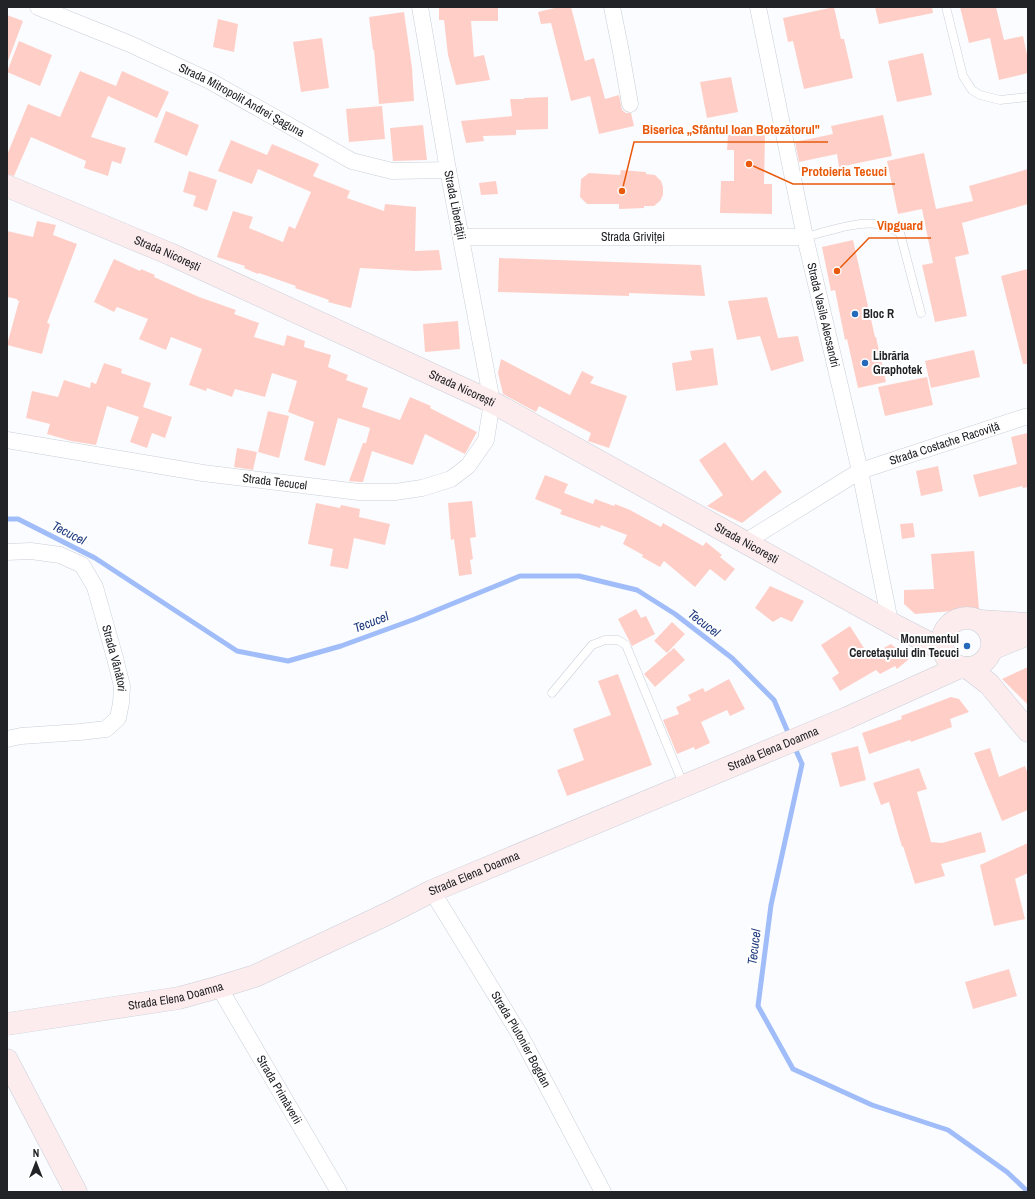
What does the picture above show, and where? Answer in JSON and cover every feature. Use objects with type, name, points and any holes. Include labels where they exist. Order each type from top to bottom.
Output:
[{"type":"main road","name":"Strada Nicorești","points":[[7,186],[170,254],[492,402],[894,625],[944,662],[989,684],[1028,731]]},
{"type":"main road","points":[[1028,624],[980,621],[972,618],[964,618],[956,621],[949,626],[944,633],[942,641],[944,662],[976,667],[983,663],[990,653],[1028,634]]},
{"type":"main road","points":[[980,621],[986,626],[992,641],[986,667],[986,675],[989,684]]},
{"type":"main road","name":"Strada Nicorești","points":[[894,625],[932,629],[949,626]]},
{"type":"main road","name":"Strada Elena Doamna","points":[[7,1024],[179,998],[255,976],[389,913],[432,891],[847,718],[944,662]]},
{"type":"main road","points":[[7,1060],[76,1192]]},
{"type":"street","name":"Strada Mitropolit Andrei Șaguna","points":[[38,7],[130,44],[210,81],[352,161],[392,171],[448,170]]},
{"type":"street","name":"Strada Libertății","points":[[420,7],[448,170],[492,402]]},
{"type":"street","points":[[612,7],[630,104]]},
{"type":"street","name":"Strada Vasile Alecsandri","points":[[758,7],[805,237],[860,471],[894,625]]},
{"type":"street","name":"Strada Griviței","points":[[461,237],[805,237]]},
{"type":"street","name":"Strada Tecucel","points":[[7,440],[203,472],[359,492],[395,492],[422,488],[451,479],[468,466],[486,440],[492,402]]},
{"type":"street","name":"Strada Costache Racoviță","points":[[745,542],[860,471],[1028,416]]},
{"type":"street","name":"Strada Vânători","points":[[7,552],[31,551],[60,555],[82,565],[95,587],[122,686],[121,704],[118,718],[106,729],[21,736],[7,739]]},
{"type":"street","name":"Strada Plutonier Bogdan","points":[[432,891],[520,1035],[603,1192]]},
{"type":"street","name":"Strada Primăverii","points":[[219,987],[339,1192]]},
{"type":"lane","points":[[946,7],[963,76],[972,90],[980,95],[1000,100],[1028,97]]},
{"type":"lane","points":[[805,237],[860,224],[877,224],[891,228],[900,233],[921,313]]},
{"type":"lane","points":[[552,693],[592,645],[605,640],[618,640],[626,645],[684,786]]},
{"type":"building","points":[[439,7],[498,7],[498,21],[471,21],[474,57],[484,55],[490,80],[456,85],[448,55],[444,20],[439,20]]},
{"type":"building","points":[[559,7],[571,7],[585,61],[594,58],[605,99],[619,95],[622,110],[626,113],[631,113],[634,126],[599,134],[590,96],[571,101],[551,23],[541,24],[538,12]]},
{"type":"building","points":[[834,7],[841,39],[844,39],[853,78],[804,89],[793,41],[788,42],[783,18]]},
{"type":"building","points":[[875,7],[932,7],[933,13],[879,24]]},
{"type":"building","points":[[960,7],[996,7],[1004,40],[1023,36],[1028,59],[1028,73],[999,80],[990,38],[969,43]]},
{"type":"building","points":[[404,12],[412,68],[414,101],[379,104],[369,17]]},
{"type":"building","points":[[7,15],[23,21],[8,61],[7,61]]},
{"type":"building","points":[[218,19],[238,24],[234,52],[213,47]]},
{"type":"building","points":[[322,38],[329,88],[301,92],[293,42]]},
{"type":"building","points":[[19,41],[52,55],[40,86],[7,72]]},
{"type":"building","points":[[923,53],[932,95],[897,102],[888,61]]},
{"type":"building","points":[[80,71],[116,86],[122,71],[169,92],[157,118],[108,96],[91,137],[126,148],[121,164],[112,161],[108,176],[84,168],[86,161],[31,137],[14,176],[7,174],[7,155],[28,104],[60,117]]},
{"type":"building","points":[[731,77],[738,112],[707,118],[700,82]]},
{"type":"building","points":[[548,97],[548,129],[516,130],[516,135],[483,136],[484,141],[466,143],[461,121],[512,116],[510,99]]},
{"type":"building","points":[[382,106],[385,139],[349,142],[346,109]]},
{"type":"building","points":[[166,111],[199,125],[187,156],[154,142]]},
{"type":"building","points":[[883,115],[892,156],[839,167],[837,154],[799,162],[795,142],[833,134],[831,126]]},
{"type":"building","points":[[423,125],[427,160],[393,161],[390,128]]},
{"type":"building","points":[[728,135],[765,135],[764,184],[772,184],[772,214],[720,213],[721,181],[734,181],[734,150],[727,150]]},
{"type":"building","points":[[231,140],[267,155],[272,144],[319,164],[313,176],[350,191],[347,198],[384,211],[385,204],[416,207],[415,251],[439,250],[442,270],[415,271],[360,268],[351,308],[328,302],[329,300],[295,288],[296,286],[259,273],[258,274],[244,268],[245,266],[217,257],[233,211],[253,217],[249,228],[283,242],[289,226],[295,229],[311,192],[258,169],[252,184],[218,171]]},
{"type":"building","points":[[924,153],[936,209],[973,201],[969,186],[1028,169],[1028,204],[962,223],[969,254],[955,257],[967,316],[935,322],[922,265],[933,263],[922,209],[898,214],[887,161]]},
{"type":"building","points":[[621,170],[646,172],[646,174],[655,175],[661,181],[663,187],[663,195],[660,201],[654,206],[644,206],[644,208],[619,209],[619,204],[587,204],[580,197],[581,179],[589,173],[620,175]]},
{"type":"building","points":[[189,171],[217,180],[207,211],[193,206],[196,196],[183,192]]},
{"type":"building","points":[[496,181],[498,194],[481,195],[479,183]]},
{"type":"building","points":[[37,221],[56,225],[53,235],[77,244],[47,323],[50,324],[42,354],[7,345],[19,301],[17,299],[7,297],[7,231],[33,237]]},
{"type":"building","points":[[853,240],[886,382],[858,388],[847,339],[845,340],[835,290],[831,291],[822,247]]},
{"type":"building","points":[[499,258],[701,265],[705,296],[629,293],[629,296],[498,292]]},
{"type":"building","points":[[114,259],[140,271],[141,269],[155,275],[154,277],[199,297],[236,310],[234,314],[259,323],[254,337],[284,346],[287,335],[305,341],[304,347],[331,355],[328,367],[348,375],[346,380],[368,388],[362,407],[400,420],[410,397],[431,406],[430,408],[477,432],[465,454],[425,434],[413,465],[372,451],[363,482],[349,481],[363,443],[366,443],[370,428],[338,418],[325,466],[304,460],[314,422],[288,412],[297,381],[272,373],[265,397],[235,389],[232,397],[207,388],[206,391],[189,385],[202,349],[171,337],[166,350],[139,339],[148,319],[117,307],[114,312],[94,302]]},
{"type":"building","points":[[1028,269],[1028,364],[1023,364],[1001,276]]},
{"type":"building","points":[[767,297],[778,338],[798,336],[804,361],[771,371],[760,336],[737,340],[728,301]]},
{"type":"building","points":[[458,321],[460,349],[425,352],[423,324]]},
{"type":"building","points":[[713,348],[718,385],[676,391],[672,363],[692,360],[690,351]]},
{"type":"building","points":[[974,350],[980,377],[931,388],[925,361]]},
{"type":"building","points":[[501,359],[570,395],[582,371],[594,377],[590,383],[627,396],[609,448],[588,441],[591,433],[539,406],[536,412],[503,394],[498,373]]},
{"type":"building","points":[[104,363],[122,369],[121,373],[151,383],[143,407],[172,417],[165,438],[152,433],[147,448],[130,442],[139,417],[107,406],[96,445],[71,441],[47,434],[50,424],[26,418],[32,391],[58,397],[64,380],[90,388],[91,382],[96,384]]},
{"type":"building","points":[[927,377],[933,405],[885,416],[878,387]]},
{"type":"building","points":[[268,411],[289,416],[279,458],[258,452]]},
{"type":"building","points":[[1028,433],[1028,487],[1023,488],[1022,486],[979,497],[973,475],[1017,464],[1011,437]]},
{"type":"building","points":[[725,442],[752,481],[765,470],[782,492],[742,523],[707,506],[723,495],[699,460]]},
{"type":"building","points":[[237,448],[257,452],[253,470],[234,467]]},
{"type":"building","points":[[938,466],[943,491],[921,496],[916,471]]},
{"type":"building","points":[[545,475],[568,484],[564,493],[593,504],[595,499],[614,506],[615,504],[630,510],[661,527],[663,523],[703,546],[706,542],[722,555],[720,557],[735,569],[725,581],[710,569],[695,587],[664,561],[660,567],[642,557],[643,555],[623,544],[627,535],[601,525],[600,528],[560,514],[562,510],[535,499]]},
{"type":"building","points":[[472,501],[476,537],[470,538],[473,559],[470,560],[472,574],[459,576],[454,539],[451,540],[448,503]]},
{"type":"building","points":[[316,503],[340,508],[341,505],[360,509],[359,517],[390,524],[385,545],[354,538],[348,569],[330,566],[333,549],[308,544]]},
{"type":"building","points":[[913,523],[915,537],[902,539],[900,524]]},
{"type":"building","points":[[974,551],[979,609],[915,614],[904,604],[904,590],[934,589],[931,554]]},
{"type":"building","points":[[770,586],[804,601],[792,622],[781,617],[773,622],[755,608]]},
{"type":"building","points":[[636,609],[641,618],[646,616],[655,634],[632,646],[618,619]]},
{"type":"building","points":[[672,622],[685,634],[667,653],[654,641]]},
{"type":"building","points":[[850,626],[869,656],[891,644],[909,659],[897,669],[895,666],[880,674],[876,670],[840,691],[832,678],[839,673],[821,645]]},
{"type":"building","points":[[674,648],[685,660],[655,687],[644,674]]},
{"type":"building","points":[[1028,667],[1028,705],[1002,679]]},
{"type":"building","points":[[618,674],[652,765],[567,796],[557,770],[584,760],[573,729],[611,715],[598,681]]},
{"type":"building","points":[[729,679],[745,709],[730,716],[727,710],[701,722],[710,743],[695,750],[694,747],[677,754],[663,720],[679,714],[676,707],[691,700],[688,695],[703,688],[705,692]]},
{"type":"building","points":[[951,697],[959,699],[969,712],[950,719],[952,727],[911,742],[910,740],[869,754],[862,733],[902,719],[901,716]]},
{"type":"building","points":[[858,746],[866,780],[840,787],[831,753]]},
{"type":"building","points":[[990,748],[999,777],[1025,766],[1028,774],[1028,810],[1002,821],[974,753]]},
{"type":"building","points":[[919,768],[927,789],[917,792],[931,842],[942,843],[981,832],[986,852],[941,864],[945,876],[915,884],[903,846],[902,847],[889,802],[881,805],[873,783]]},
{"type":"building","points":[[1028,843],[1028,873],[1015,879],[1025,919],[994,926],[980,865]]},
{"type":"building","points":[[1009,969],[1017,996],[973,1009],[965,982]]},
{"type":"waterway","name":"Tecucel","points":[[7,519],[18,519],[95,558],[237,651],[288,661],[341,646],[415,619],[520,576],[579,576],[637,590],[675,614],[732,658],[774,700],[790,737]]},
{"type":"waterway","name":"Tecucel","points":[[794,746],[802,764],[771,905],[758,1006],[793,1069],[872,1105],[948,1130],[1007,1172],[1028,1192]]},
{"type":"place","name":"Protoieria Tecuci","points":[[749,164]]},
{"type":"place","name":"Biserica „Sfântul Ioan Botezătorul\"","points":[[622,191]]},
{"type":"place","name":"Vipguard","points":[[837,271]]},
{"type":"place","name":"Bloc R","points":[[855,314]]},
{"type":"place","name":"Librăria Graphotek","points":[[865,363]]},
{"type":"place","name":"Monumentul Cercetașului din Tecuci","points":[[967,646]]}]
